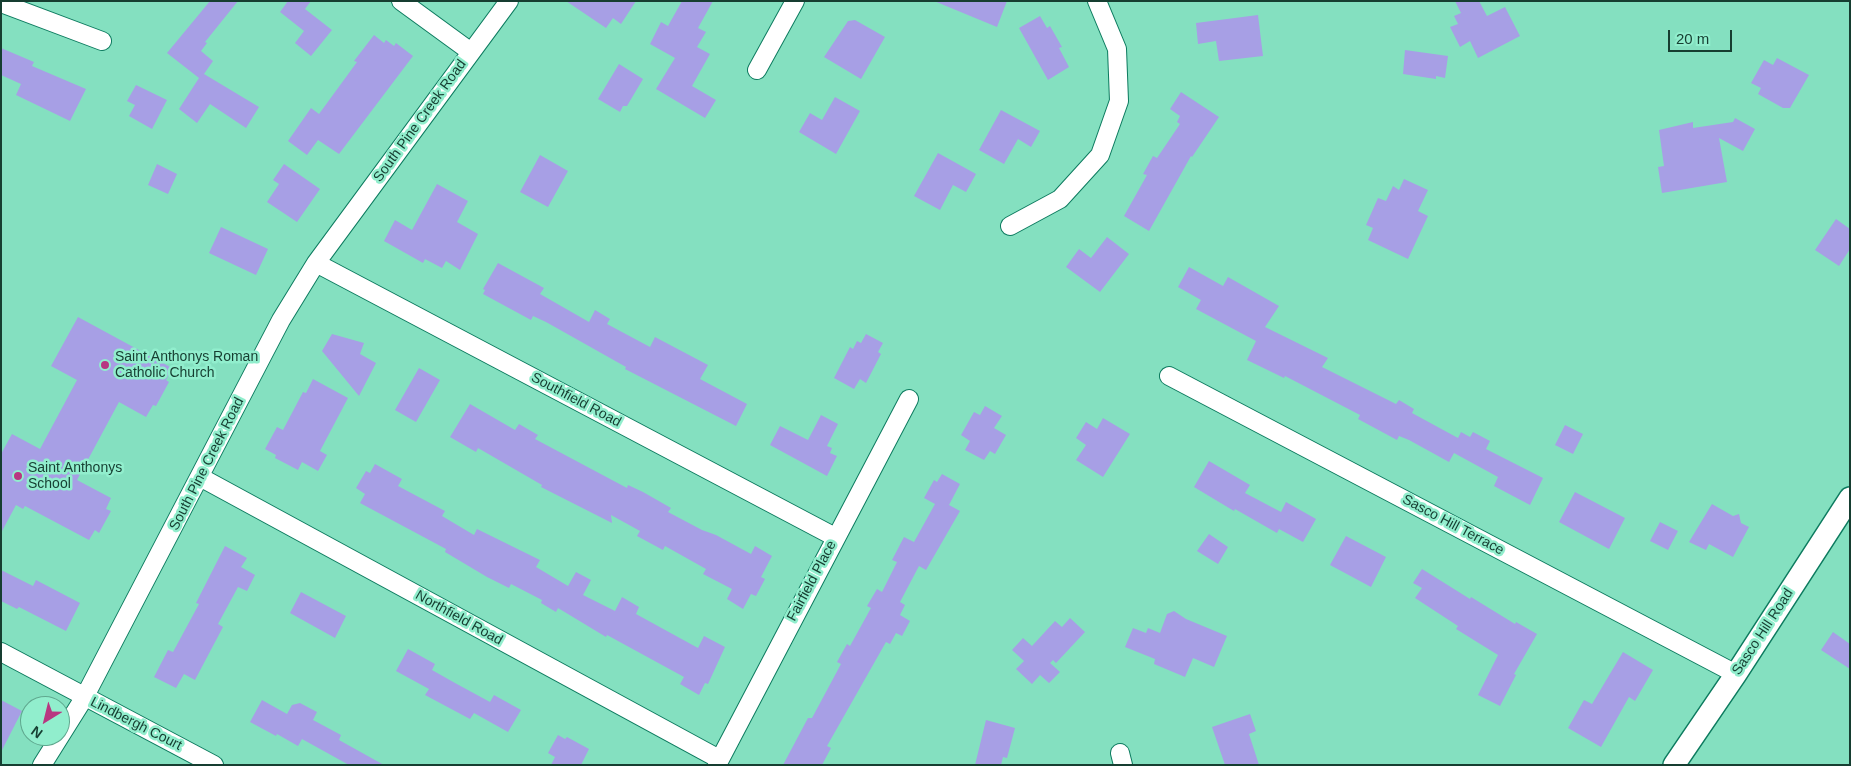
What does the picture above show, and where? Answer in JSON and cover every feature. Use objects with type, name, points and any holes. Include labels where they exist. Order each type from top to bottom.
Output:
[{"type":"street","points":[[401,1],[471,52]]},
{"type":"street","name":"South Pine Creek Road","points":[[42,765],[84,698],[281,320],[316,263],[509,1]]},
{"type":"street","points":[[756,70],[794,1]]},
{"type":"street","points":[[1010,226],[1060,199],[1100,155],[1119,101],[1117,49],[1097,1]]},
{"type":"street","points":[[1,2],[102,41]]},
{"type":"street","name":"Southfield Road","points":[[316,263],[835,537]]},
{"type":"street","name":"Sasco Hill Terrace","points":[[1169,376],[1736,674]]},
{"type":"street","name":"Fairfield Place","points":[[718,762],[909,399]]},
{"type":"street","name":"Northfield Road","points":[[200,477],[718,762]]},
{"type":"street","name":"Sasco Hill Road","points":[[1674,765],[1736,674],[1850,498]]},
{"type":"street","name":"Lindbergh Court","points":[[1,652],[84,698],[214,765]]},
{"type":"building","points":[[210,1],[238,1],[205,42],[207,43],[201,51],[213,61],[204,74],[259,107],[246,128],[210,104],[197,123],[179,109],[199,78],[167,53]]},
{"type":"building","points":[[288,1],[311,1],[305,9],[332,30],[311,56],[295,43],[304,31],[280,12]]},
{"type":"building","points":[[566,1],[636,1],[621,24],[613,18],[606,28]]},
{"type":"building","points":[[682,1],[713,1],[698,28],[706,32],[697,47],[710,54],[692,86],[716,100],[705,118],[656,89],[675,58],[650,44],[661,22],[668,26]]},
{"type":"building","points":[[934,1],[1007,1],[997,27]]},
{"type":"building","points":[[1455,1],[1479,1],[1487,16],[1505,7],[1520,36],[1478,58],[1470,41],[1460,47],[1450,27],[1458,24],[1454,16],[1461,13]]},
{"type":"building","points":[[1258,15],[1263,56],[1219,61],[1216,41],[1198,44],[1196,23]]},
{"type":"building","points":[[1040,16],[1047,28],[1050,26],[1062,47],[1059,48],[1069,67],[1048,80],[1019,28]]},
{"type":"building","points":[[855,20],[885,37],[861,79],[824,57],[848,21]]},
{"type":"building","points":[[374,35],[384,43],[386,40],[394,46],[396,43],[413,56],[339,154],[318,140],[307,155],[288,141],[311,108],[319,114],[357,62],[354,61]]},
{"type":"building","points":[[1,48],[34,62],[32,66],[86,89],[70,121],[16,95],[21,84],[1,75]]},
{"type":"building","points":[[1405,50],[1448,56],[1445,78],[1436,76],[1436,79],[1403,74]]},
{"type":"building","points":[[1777,58],[1809,75],[1790,108],[1783,108],[1758,94],[1761,88],[1751,83],[1764,60],[1773,65]]},
{"type":"building","points":[[619,64],[643,79],[627,106],[623,106],[620,112],[598,99]]},
{"type":"building","points":[[136,85],[167,100],[152,129],[129,116],[135,105],[127,101]]},
{"type":"building","points":[[1181,92],[1219,117],[1191,156],[1149,231],[1124,216],[1147,175],[1143,174],[1153,156],[1157,158],[1180,124],[1177,122],[1180,116],[1170,109]]},
{"type":"building","points":[[835,97],[860,111],[836,154],[799,132],[810,113],[822,120]]},
{"type":"building","points":[[1001,110],[1040,131],[1031,147],[1018,139],[1004,164],[979,150]]},
{"type":"building","points":[[1735,118],[1755,129],[1743,151],[1719,138],[1727,182],[1662,193],[1658,167],[1664,166],[1659,130],[1693,122],[1693,128],[1733,122]]},
{"type":"building","points":[[938,153],[976,174],[966,192],[953,185],[940,210],[914,196]]},
{"type":"building","points":[[540,155],[568,171],[548,207],[520,192]]},
{"type":"building","points":[[157,164],[177,174],[168,194],[148,185]]},
{"type":"building","points":[[284,164],[320,189],[297,222],[267,202],[279,184],[273,180]]},
{"type":"building","points":[[1404,179],[1428,190],[1418,211],[1428,216],[1408,259],[1368,240],[1373,228],[1366,225],[1378,198],[1386,201],[1393,186],[1399,190]]},
{"type":"building","points":[[437,184],[468,201],[457,222],[478,234],[460,270],[446,261],[442,268],[425,259],[423,263],[384,241],[395,220],[412,230]]},
{"type":"building","points":[[1836,219],[1850,229],[1850,249],[1839,266],[1815,250]]},
{"type":"building","points":[[221,227],[268,249],[256,275],[209,253]]},
{"type":"building","points":[[1107,237],[1129,254],[1100,292],[1066,267],[1079,249],[1091,258]]},
{"type":"building","points":[[498,263],[544,288],[540,294],[589,322],[595,310],[610,319],[607,324],[650,347],[655,337],[708,365],[700,379],[747,404],[736,426],[625,369],[626,367],[546,322],[533,316],[531,320],[483,294],[485,290],[483,289]]},
{"type":"building","points":[[1189,267],[1223,286],[1228,277],[1279,306],[1265,327],[1328,358],[1322,367],[1396,404],[1399,400],[1414,409],[1412,413],[1458,438],[1461,432],[1470,437],[1473,432],[1490,441],[1486,449],[1543,478],[1530,505],[1494,486],[1498,477],[1454,453],[1449,462],[1409,440],[1399,436],[1397,440],[1358,419],[1360,415],[1285,376],[1284,378],[1247,360],[1256,341],[1196,309],[1201,300],[1178,287]]},
{"type":"building","points":[[78,317],[172,368],[166,380],[169,382],[156,406],[153,405],[146,417],[119,402],[77,480],[111,498],[106,509],[111,511],[99,533],[95,530],[89,540],[25,506],[23,509],[16,505],[1,533],[1,454],[12,434],[40,449],[77,380],[51,366]]},
{"type":"building","points":[[332,334],[364,343],[360,354],[376,363],[359,396],[322,351]]},
{"type":"building","points":[[866,334],[883,343],[878,352],[881,354],[866,383],[860,379],[854,389],[834,378],[850,347],[853,349],[857,341],[861,343]]},
{"type":"building","points":[[419,368],[440,380],[416,422],[395,410]]},
{"type":"building","points":[[313,379],[348,398],[320,451],[327,455],[318,471],[302,462],[298,470],[275,458],[276,455],[265,449],[277,427],[283,430],[303,392],[306,393]]},
{"type":"building","points":[[470,404],[515,430],[519,424],[538,435],[535,439],[627,488],[628,485],[643,492],[671,508],[668,512],[702,530],[716,535],[751,554],[755,546],[772,556],[761,577],[765,579],[756,596],[751,594],[743,609],[727,599],[732,589],[703,574],[706,569],[665,546],[663,550],[637,536],[640,531],[611,515],[612,523],[541,487],[542,485],[478,448],[476,452],[450,437]]},
{"type":"building","points":[[985,406],[1002,416],[994,428],[1006,435],[995,454],[990,451],[984,460],[965,450],[970,441],[961,435],[974,412],[980,415]]},
{"type":"building","points":[[821,415],[838,424],[827,446],[832,448],[830,453],[837,456],[827,476],[770,445],[780,426],[808,440]]},
{"type":"building","points":[[1103,418],[1130,434],[1103,477],[1076,460],[1086,445],[1076,438],[1086,422],[1097,429]]},
{"type":"building","points":[[1565,425],[1583,434],[1573,454],[1555,445]]},
{"type":"building","points":[[1209,461],[1250,485],[1245,493],[1281,512],[1286,502],[1316,519],[1303,542],[1279,529],[1277,533],[1235,509],[1234,511],[1194,487]]},
{"type":"building","points":[[375,464],[402,479],[398,486],[445,511],[442,516],[474,535],[477,529],[540,560],[536,567],[568,586],[576,572],[591,580],[583,595],[615,611],[622,597],[639,607],[636,614],[698,648],[704,636],[725,647],[708,684],[705,683],[699,695],[680,684],[684,677],[607,635],[606,637],[558,608],[556,612],[541,603],[542,600],[511,584],[509,588],[487,577],[445,552],[446,549],[360,503],[365,494],[356,488],[366,471],[370,473]]},
{"type":"building","points":[[942,474],[960,484],[949,505],[960,511],[926,570],[919,566],[900,602],[905,605],[900,615],[910,621],[902,636],[896,633],[890,644],[886,642],[827,746],[831,748],[822,765],[783,765],[808,718],[812,718],[841,664],[837,662],[847,644],[850,646],[871,608],[867,606],[877,589],[882,592],[897,562],[892,560],[904,537],[914,542],[935,504],[924,498],[934,480],[937,482]]},
{"type":"building","points":[[1575,492],[1625,518],[1609,549],[1559,522]]},
{"type":"building","points":[[1712,504],[1733,516],[1739,514],[1741,523],[1749,527],[1733,557],[1709,544],[1706,550],[1689,542]]},
{"type":"building","points":[[1660,522],[1678,531],[1668,550],[1650,541]]},
{"type":"building","points":[[1209,534],[1228,547],[1218,564],[1197,551]]},
{"type":"building","points":[[1346,536],[1386,557],[1371,587],[1330,565]]},
{"type":"building","points":[[225,546],[247,558],[241,567],[255,575],[247,591],[238,587],[218,624],[223,627],[195,680],[184,674],[176,688],[154,677],[168,650],[173,652],[199,604],[196,603]]},
{"type":"building","points":[[1422,569],[1470,599],[1471,597],[1515,624],[1516,622],[1537,634],[1514,674],[1516,675],[1500,706],[1478,695],[1498,655],[1456,629],[1458,626],[1415,598],[1422,588],[1413,583]]},
{"type":"building","points":[[1,570],[33,586],[36,580],[80,603],[66,631],[19,607],[17,609],[1,601]]},
{"type":"building","points":[[301,592],[346,616],[335,638],[290,613]]},
{"type":"building","points":[[1174,611],[1186,619],[1227,636],[1214,667],[1193,658],[1185,677],[1154,664],[1155,659],[1125,647],[1133,628],[1146,633],[1148,628],[1160,633],[1167,614]]},
{"type":"building","points":[[1070,618],[1085,632],[1056,663],[1053,660],[1050,663],[1060,672],[1049,683],[1040,675],[1032,684],[1016,669],[1024,661],[1012,650],[1023,638],[1032,646],[1055,621],[1062,627]]},
{"type":"building","points":[[1833,632],[1850,644],[1850,669],[1821,650]]},
{"type":"building","points":[[408,649],[435,664],[432,670],[490,702],[494,695],[521,710],[508,732],[474,713],[470,719],[425,695],[429,689],[396,671]]},
{"type":"building","points":[[1623,652],[1653,670],[1635,701],[1629,697],[1601,747],[1568,728],[1584,700],[1592,704]]},
{"type":"building","points":[[1,700],[20,710],[20,715],[1,752]]},
{"type":"building","points":[[262,700],[287,714],[292,705],[300,703],[317,712],[313,720],[341,735],[339,740],[384,765],[349,765],[302,739],[298,746],[277,734],[276,736],[250,722]]},
{"type":"building","points":[[1250,714],[1256,731],[1249,734],[1259,765],[1225,765],[1212,727]]},
{"type":"building","points":[[986,720],[1015,728],[1007,758],[1003,757],[1001,765],[975,765]]},
{"type":"building","points":[[558,735],[565,739],[567,737],[589,749],[581,765],[551,765],[555,757],[548,753]]},
{"type":"place","name":"Saint Anthonys Roman Catholic Church","points":[[105,365]]},
{"type":"place","name":"Saint Anthonys School","points":[[18,476]]}]
